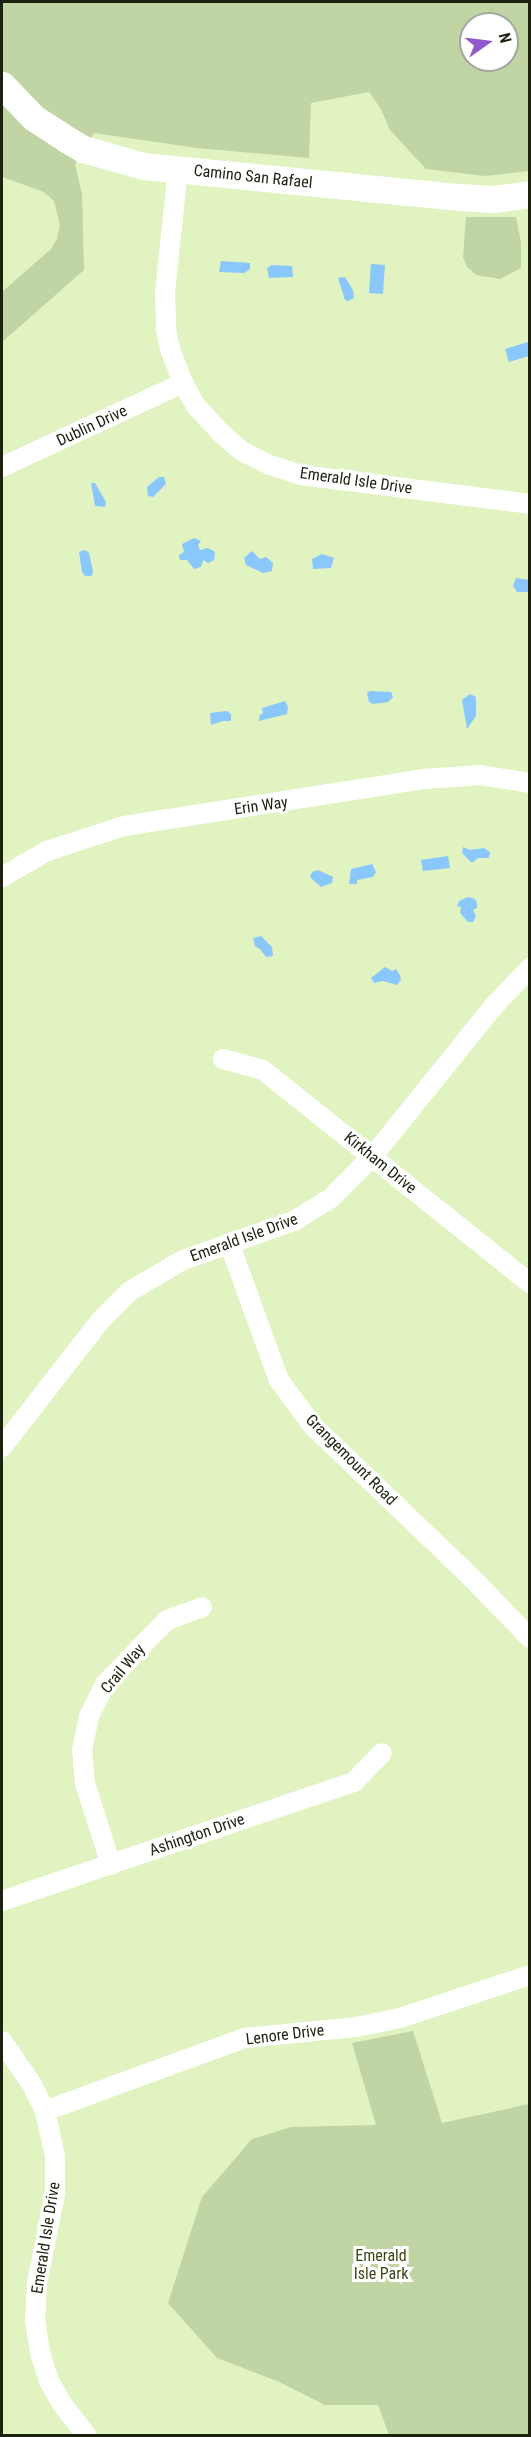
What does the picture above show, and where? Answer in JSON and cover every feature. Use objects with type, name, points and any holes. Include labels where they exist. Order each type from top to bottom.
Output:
[{"type":"street","name":"Camino San Rafael","points":[[2,85],[34,118],[83,149],[143,166],[472,198],[492,199],[530,194]]},
{"type":"street","name":"Emerald Isle Drive","points":[[178,170],[165,300],[170,349],[183,383],[196,406],[220,433],[243,451],[270,465],[301,475],[530,504]]},
{"type":"street","name":"Dublin Drive","points":[[2,467],[183,383]]},
{"type":"street","name":"Erin Way","points":[[2,877],[48,851],[124,826],[425,779],[480,775],[530,783]]},
{"type":"street","name":"Emerald Isle Drive","points":[[2,1447],[100,1321],[130,1291],[155,1274],[183,1260],[230,1245],[311,1213],[331,1198],[372,1157],[493,1007],[530,968]]},
{"type":"street","name":"Kirkham Drive","points":[[222,1059],[263,1070],[530,1283]]},
{"type":"street","name":"Grangemount Road","points":[[230,1245],[279,1380],[312,1425],[466,1572],[530,1638]]},
{"type":"street","name":"Crail Way","points":[[111,1865],[85,1783],[82,1750],[89,1716],[105,1684],[167,1620],[202,1607]]},
{"type":"street","name":"Ashington Drive","points":[[2,1902],[354,1782],[382,1753]]},
{"type":"street","name":"Lenore Drive","points":[[45,2111],[245,2038],[356,2027],[400,2018],[530,1975]]},
{"type":"street","name":"Emerald Isle Drive","points":[[2,2041],[31,2083],[45,2111],[55,2156],[55,2194],[37,2283],[35,2320],[41,2356],[50,2383],[62,2404],[87,2436]]},
{"type":"green space","points":[[2,2],[529,2],[529,171],[485,176],[426,169],[390,130],[381,109],[369,92],[311,103],[309,158],[197,148],[94,133],[75,164],[82,194],[84,270],[2,342],[2,292],[51,249],[57,239],[60,225],[54,201],[44,192],[2,177]]},
{"type":"green space","points":[[466,217],[516,217],[521,243],[521,268],[500,279],[476,275],[467,267],[463,257]]},
{"type":"green space","name":"Emerald Isle Park","points":[[413,2031],[442,2123],[529,2104],[529,2435],[389,2435],[378,2405],[325,2405],[277,2381],[217,2358],[168,2303],[202,2197],[252,2139],[291,2127],[376,2125],[352,2043]]},
{"type":"water","points":[[221,261],[250,263],[250,269],[244,273],[219,272]]},
{"type":"water","points":[[371,264],[385,265],[383,294],[369,293]]},
{"type":"water","points":[[272,265],[292,266],[293,277],[269,278],[267,268]]},
{"type":"water","points":[[345,277],[353,290],[354,298],[348,301],[345,300],[338,278]]},
{"type":"water","points":[[528,342],[529,356],[509,362],[505,349]]},
{"type":"water","points":[[159,477],[164,477],[166,484],[153,497],[148,496],[147,487]]},
{"type":"water","points":[[91,483],[95,483],[106,502],[105,507],[95,506]]},
{"type":"water","points":[[194,538],[201,541],[198,545],[200,550],[208,548],[215,552],[214,560],[208,563],[203,560],[201,567],[194,569],[187,560],[180,560],[179,555],[184,552],[182,544]]},
{"type":"water","points":[[85,550],[89,553],[92,576],[85,576],[82,572],[79,552]]},
{"type":"water","points":[[252,551],[260,559],[266,557],[273,563],[272,571],[263,573],[246,565],[244,558]]},
{"type":"water","points":[[322,554],[334,558],[331,568],[313,569],[312,559]]},
{"type":"water","points":[[516,578],[529,580],[529,592],[517,592],[513,586]]},
{"type":"water","points":[[370,691],[391,692],[393,697],[388,702],[373,704],[369,702],[367,693]]},
{"type":"water","points":[[470,694],[476,697],[476,716],[467,729],[462,700]]},
{"type":"water","points":[[285,701],[288,707],[287,714],[259,721],[260,714],[263,714],[262,708]]},
{"type":"water","points":[[227,711],[231,714],[231,721],[211,725],[210,713]]},
{"type":"water","points":[[463,847],[470,850],[484,848],[490,852],[489,858],[478,858],[472,863],[462,853]]},
{"type":"water","points":[[448,856],[450,868],[423,871],[421,860]]},
{"type":"water","points":[[372,864],[376,872],[373,877],[357,880],[357,884],[349,884],[351,869]]},
{"type":"water","points":[[318,870],[333,877],[332,883],[321,887],[310,877],[312,872]]},
{"type":"water","points":[[468,897],[475,899],[477,903],[477,908],[473,910],[476,916],[473,922],[468,922],[460,913],[461,907],[457,906],[459,901]]},
{"type":"water","points":[[261,936],[272,947],[273,956],[266,957],[255,946],[253,938]]},
{"type":"water","points":[[385,967],[392,971],[396,969],[400,975],[401,980],[397,985],[383,981],[374,983],[371,978]]}]
